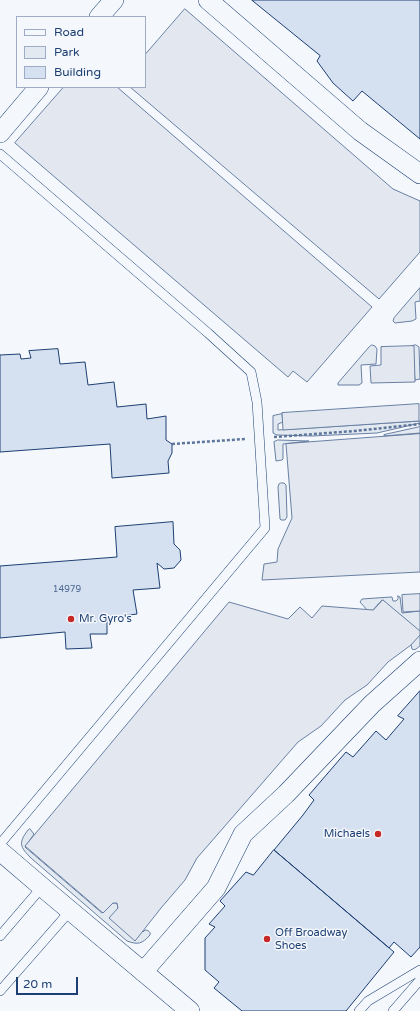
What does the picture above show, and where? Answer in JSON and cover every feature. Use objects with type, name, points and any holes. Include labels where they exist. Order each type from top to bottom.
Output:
[{"type":"street","points":[[100,16],[114,0]]},
{"type":"street","points":[[208,0],[360,131],[420,174]]},
{"type":"street","points":[[0,133],[38,88]]},
{"type":"street","points":[[143,972],[216,888],[243,834],[286,794],[372,704],[420,661]]},
{"type":"street","points":[[0,850],[190,1011]]},
{"type":"lane","points":[[0,154],[203,328],[251,372],[257,402],[265,528],[0,844]]},
{"type":"lane","points":[[0,936],[42,887]]},
{"type":"lane","points":[[0,991],[70,910]]},
{"type":"lane","points":[[359,1011],[368,1001],[420,970]]},
{"type":"lane","points":[[393,1011],[420,980]]},
{"type":"path","points":[[172,444],[259,439],[420,424]]},
{"type":"green space","points":[[420,288],[420,301],[415,302],[416,319],[412,321],[395,323],[393,321],[394,318]]},
{"type":"green space","points":[[372,345],[377,349],[376,364],[361,365],[362,383],[359,385],[338,385],[338,383]]},
{"type":"green space","points":[[416,345],[419,347],[420,379],[415,380],[412,346]]},
{"type":"green space","points":[[282,414],[283,422],[278,424],[278,430],[420,421],[420,423],[377,433],[312,436],[277,435],[273,433],[273,416]]},
{"type":"green space","points":[[420,427],[420,433],[384,436],[384,435]]},
{"type":"green space","points":[[278,440],[309,441],[283,444],[283,459],[276,461],[274,442]]},
{"type":"green space","points":[[281,483],[286,485],[287,517],[285,520],[280,519],[278,487]]},
{"type":"green space","points":[[398,596],[400,597],[402,613],[420,611],[420,632],[382,600],[371,612],[368,611],[360,602],[362,599],[391,597],[393,601],[396,601]]},
{"type":"green space","points":[[420,634],[420,646],[413,650],[411,645]]},
{"type":"green space","points":[[30,829],[34,834],[25,847],[102,913],[113,903],[117,903],[118,908],[143,932],[147,930],[150,932],[150,935],[140,943],[127,941],[31,858],[24,851],[22,845],[23,838]]},
{"type":"shaded area","points":[[185,9],[393,189],[420,201],[420,252],[379,299],[131,88],[146,88],[146,54]]},
{"type":"shaded area","points":[[63,88],[118,88],[372,307],[307,382],[293,371],[288,377],[15,143]]},
{"type":"shaded area","points":[[414,346],[415,382],[371,383],[370,366],[381,365],[381,347]]},
{"type":"shaded area","points":[[419,404],[419,421],[283,430],[282,413]]},
{"type":"shaded area","points":[[420,434],[420,572],[262,580],[264,564],[277,562],[278,549],[292,518],[286,444]]},
{"type":"shaded area","points":[[420,594],[420,611],[403,612],[402,595]]},
{"type":"shaded area","points":[[383,600],[420,631],[420,635],[411,645],[388,662],[367,685],[345,700],[321,726],[298,742],[197,858],[185,880],[135,941],[109,918],[118,908],[117,903],[113,903],[103,913],[25,846],[229,602],[288,619],[300,607],[312,618],[322,606],[373,610]]},
{"type":"building","points":[[252,0],[420,0],[420,139],[362,91],[353,101],[333,83],[317,61],[320,56]]},
{"type":"building","points":[[58,349],[60,364],[85,362],[88,385],[114,382],[117,407],[146,404],[147,419],[166,416],[166,440],[172,444],[172,453],[168,461],[169,473],[112,478],[110,444],[0,452],[0,355],[20,354],[21,359],[31,358],[29,351]]},
{"type":"building","points":[[173,522],[174,544],[180,550],[181,560],[174,568],[164,569],[157,563],[160,588],[133,590],[137,614],[107,618],[107,634],[90,634],[92,648],[66,649],[65,632],[0,638],[0,566],[117,557],[115,527]]},
{"type":"building","points":[[420,691],[420,947],[411,957],[394,942],[389,948],[274,850],[314,800],[309,795],[346,752],[353,757],[376,731],[386,740],[404,719],[398,716]]},
{"type":"building","points":[[274,850],[394,952],[346,1011],[242,1011],[214,988],[219,982],[205,970],[205,938],[215,927],[209,924],[225,906],[220,901],[246,872],[253,875]]},
{"type":"place","name":"Mr. Gyro's","points":[[71,619]]},
{"type":"place","name":"Michaels","points":[[378,834]]},
{"type":"place","name":"Off Broadway Shoes","points":[[267,939]]}]
